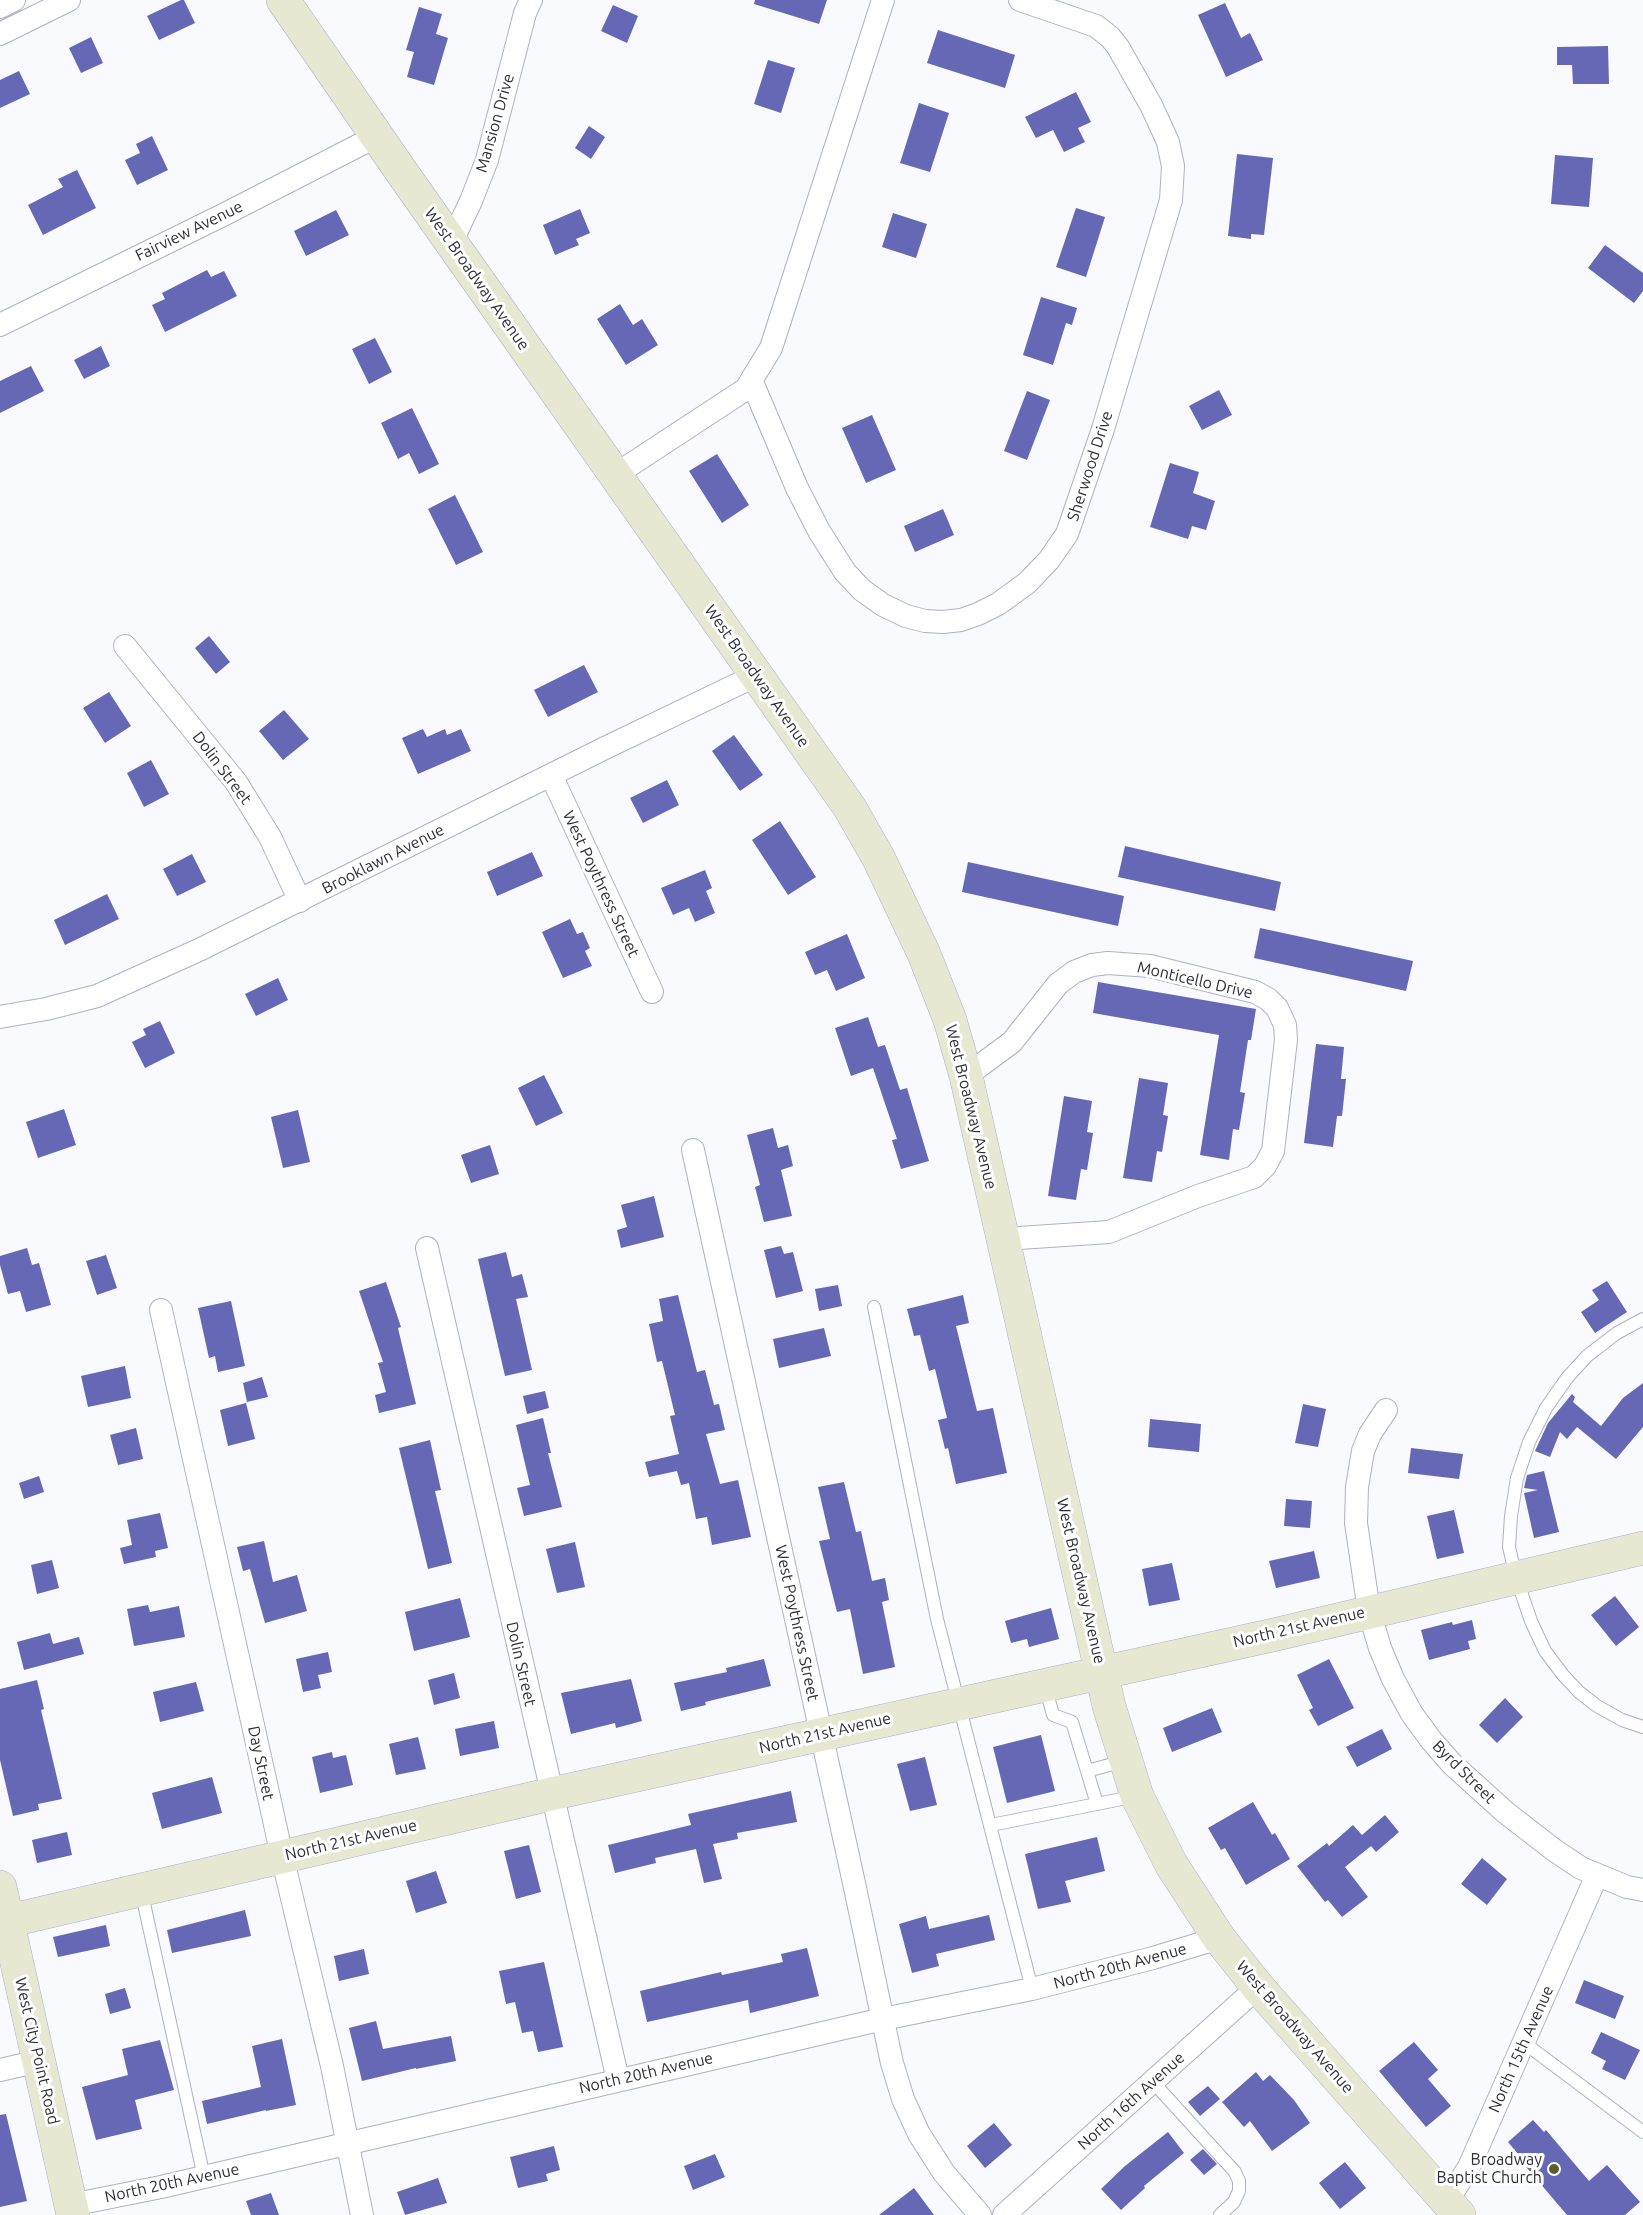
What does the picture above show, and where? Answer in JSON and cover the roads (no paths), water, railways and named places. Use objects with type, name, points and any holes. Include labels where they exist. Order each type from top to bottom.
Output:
[{"type":"main road","name":"West Broadway Avenue","points":[[283,0],[850,808],[879,859],[924,954],[950,1020],[966,1076],[1111,1713],[1137,1796],[1172,1864],[1220,1938],[1258,1987],[1446,2210]]},
{"type":"main road","name":"North 21st Avenue","points":[[8,1921],[551,1794],[1273,1635],[1643,1548]]},
{"type":"main road","name":"West City Point Road","points":[[0,1887],[72,2210]]},
{"type":"street","points":[[0,7],[14,0]]},
{"type":"street","points":[[0,34],[69,0]]},
{"type":"street","name":"Mansion Drive","points":[[452,243],[487,160],[525,13],[531,0]]},
{"type":"street","points":[[615,475],[746,389],[752,382],[771,348],[883,0]]},
{"type":"street","name":"Sherwood Drive","points":[[752,382],[797,488],[819,531],[845,572],[862,590],[883,605],[906,616],[925,621],[961,620],[998,604],[1027,583],[1049,560],[1067,534],[1103,429],[1172,200],[1173,166],[1168,142],[1151,105],[1110,37],[1096,26],[1020,0]]},
{"type":"street","name":"Fairview Avenue","points":[[0,325],[377,136]]},
{"type":"street","name":"Dolin Street","points":[[125,646],[236,782],[270,837],[300,901]]},
{"type":"street","name":"Brooklawn Avenue","points":[[0,1017],[46,1009],[97,996],[300,901],[757,675]]},
{"type":"street","name":"West Poythress Street","points":[[551,775],[652,992]]},
{"type":"street","name":"Monticello Drive","points":[[966,1076],[1012,1042],[1058,984],[1074,972],[1092,965],[1108,963],[1150,966],[1255,992],[1268,999],[1277,1008],[1285,1025],[1286,1040],[1273,1152],[1266,1166],[1254,1177],[1198,1196],[1109,1232],[1004,1239]]},
{"type":"street","name":"West Poythress Street","points":[[693,1150],[897,2081],[919,2134],[944,2173],[980,2215]]},
{"type":"street","name":"Dolin Street","points":[[427,1248],[618,2080]]},
{"type":"street","name":"Day Street","points":[[161,1310],[282,1856],[330,2054],[362,2215]]},
{"type":"street","name":"Byrd Street","points":[[1386,1410],[1370,1434],[1367,1443],[1357,1487],[1356,1523],[1369,1611],[1380,1648],[1393,1679],[1412,1714],[1431,1740],[1452,1764],[1505,1812],[1554,1850],[1596,1875],[1643,1890]]},
{"type":"street","name":"North 15th Avenue","points":[[1446,2210],[1469,2167],[1596,1875]]},
{"type":"street","name":"North 20th Avenue","points":[[72,2210],[204,2176],[883,2019],[1087,1977],[1220,1938]]},
{"type":"street","name":"North 16th Avenue","points":[[1004,2215],[1258,1987]]},
{"type":"street","points":[[0,2070],[39,2061]]},
{"type":"lane","points":[[874,1307],[937,1619],[1032,1989]]},
{"type":"lane","points":[[1643,1319],[1617,1334],[1587,1356],[1546,1408],[1529,1442],[1517,1478],[1509,1547],[1516,1577],[1531,1621],[1545,1651],[1563,1676],[1597,1706],[1622,1720],[1643,1727]]},
{"type":"lane","points":[[1044,1684],[1053,1715],[1072,1722],[1097,1804]]},
{"type":"lane","points":[[1087,1772],[1125,1761]]},
{"type":"lane","points":[[991,1826],[1137,1796]]},
{"type":"lane","points":[[141,1889],[204,2176]]},
{"type":"lane","points":[[1523,2042],[1643,2132]]},
{"type":"lane","points":[[1153,2082],[1235,2172],[1239,2181],[1239,2191],[1234,2202],[1220,2215]]},
{"type":"place","name":"Broadway Baptist Church","points":[[1554,2169]]}]
